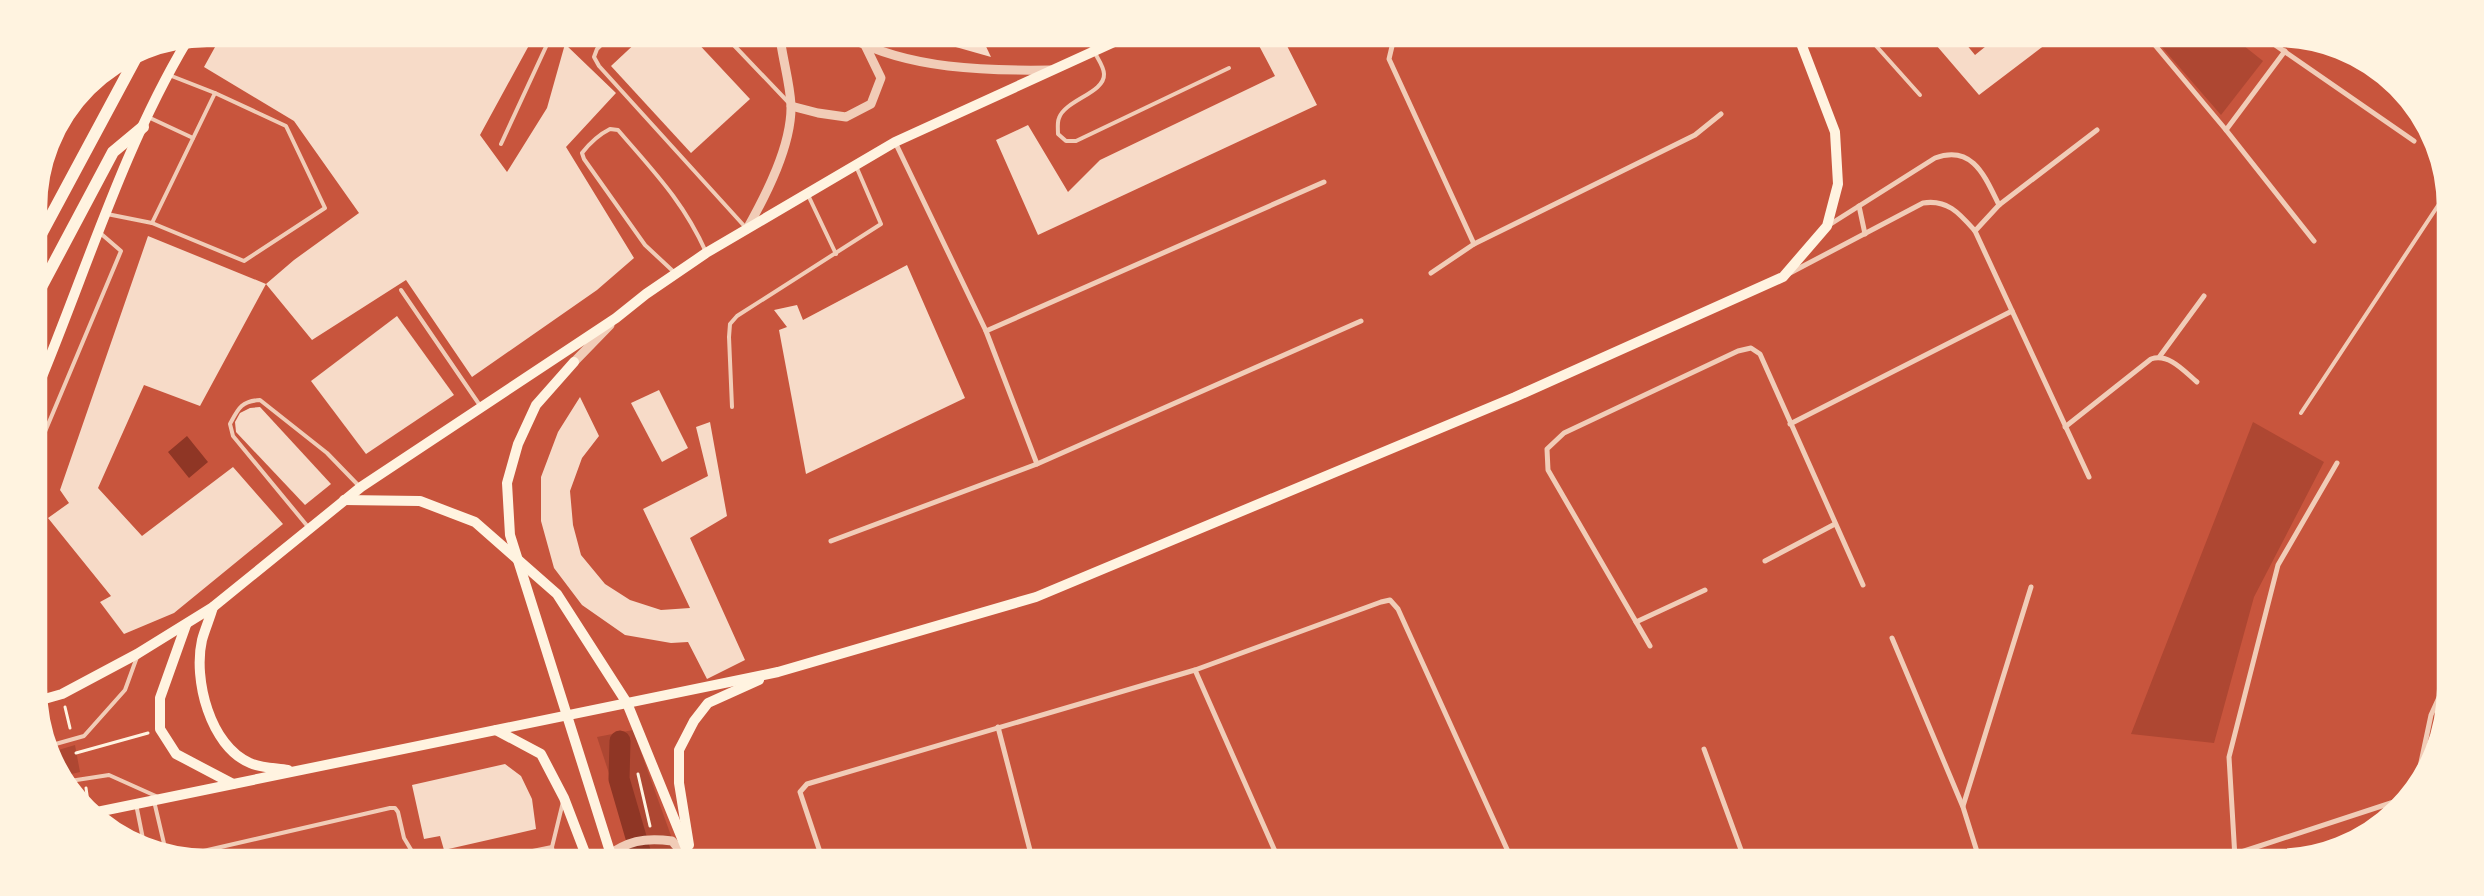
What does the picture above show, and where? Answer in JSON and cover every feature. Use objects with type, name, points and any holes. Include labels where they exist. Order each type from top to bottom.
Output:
[{"type":"main road","points":[[102,811],[778,672],[1036,597],[1516,396],[1783,276],[1827,226],[1838,184],[1835,132],[1802,46]]},
{"type":"main road","points":[[47,699],[54,697],[137,654],[214,607],[361,487],[482,409],[616,318],[675,273],[706,253],[895,142],[1104,47]]},
{"type":"main road","points":[[47,366],[70,310],[98,231],[107,214],[145,122],[183,48]]},
{"type":"main road","points":[[47,224],[133,65]]},
{"type":"main road","points":[[47,276],[113,152],[145,122]]},
{"type":"main road","points":[[574,362],[536,405],[518,444],[507,483],[510,535],[609,850]]},
{"type":"main road","points":[[344,500],[420,501],[475,522],[557,594],[598,654],[627,703],[687,850]]},
{"type":"main road","points":[[214,607],[202,641],[201,676],[207,711],[223,742],[250,764],[294,771]]},
{"type":"main road","points":[[186,625],[160,698],[160,729],[176,754],[233,784]]},
{"type":"main road","points":[[689,850],[679,783],[679,750],[694,721],[708,703],[778,672]]},
{"type":"main road","points":[[46,694],[54,697]]},
{"type":"main road","points":[[496,730],[540,754],[564,798],[584,850]]},
{"type":"street","points":[[1392,46],[1389,59],[1474,244]]},
{"type":"street","points":[[2156,46],[2226,130],[2314,241]]},
{"type":"street","points":[[2277,46],[2414,141]]},
{"type":"street","points":[[747,229],[765,196],[781,154],[791,106],[781,47]]},
{"type":"street","points":[[791,106],[818,113],[846,117],[871,104],[881,78],[866,47]]},
{"type":"street","points":[[871,47],[913,58],[983,70],[1053,70]]},
{"type":"street","points":[[1092,47],[1094,51]]},
{"type":"street","points":[[2226,130],[2284,51]]},
{"type":"street","points":[[1431,273],[1474,244],[1694,135],[1721,114]]},
{"type":"street","points":[[1975,231],[1999,205],[2097,130]]},
{"type":"street","points":[[895,142],[986,331],[1037,464]]},
{"type":"street","points":[[1827,226],[1936,158],[1948,153],[1961,155],[1974,163],[1984,176],[1999,205]]},
{"type":"street","points":[[986,331],[1324,182]]},
{"type":"street","points":[[1783,276],[1924,203],[1935,201],[1946,204],[1961,215],[1975,231],[2089,477]]},
{"type":"street","points":[[1859,206],[1865,234]]},
{"type":"street","points":[[2160,356],[2204,296]]},
{"type":"street","points":[[1790,424],[2012,311]]},
{"type":"street","points":[[574,362],[616,318]]},
{"type":"street","points":[[830,541],[1037,464],[1361,321]]},
{"type":"street","points":[[1650,646],[1548,470],[1548,449],[1564,433],[1738,350],[1751,348],[1760,354],[1863,585]]},
{"type":"street","points":[[2065,427],[2151,359],[2160,356],[2167,358],[2197,382]]},
{"type":"street","points":[[2235,849],[2229,757],[2278,565],[2337,463]]},
{"type":"street","points":[[1765,561],[1835,524]]},
{"type":"street","points":[[1963,806],[2031,587]]},
{"type":"street","points":[[1636,622],[1705,590]]},
{"type":"street","points":[[819,850],[800,792],[803,786],[1196,670],[1380,602],[1390,600],[1398,609],[1506,849]]},
{"type":"street","points":[[1892,638],[1963,806],[1976,849]]},
{"type":"street","points":[[1196,670],[1274,849]]},
{"type":"street","points":[[2422,758],[2431,715],[2437,702]]},
{"type":"street","points":[[998,727],[1030,850]]},
{"type":"street","points":[[1704,749],[1741,849]]},
{"type":"street","points":[[2256,849],[2389,805]]},
{"type":"street","points":[[618,850],[628,844],[652,838],[672,841],[681,850]]},
{"type":"lane","points":[[1876,46],[1920,95]]},
{"type":"lane","points":[[501,144],[545,47]]},
{"type":"lane","points":[[599,47],[594,57],[599,66],[747,229]]},
{"type":"lane","points":[[735,47],[791,106]]},
{"type":"lane","points":[[1094,51],[1105,72],[1104,80],[1098,87],[1064,109],[1058,119],[1058,134],[1066,141],[1076,141],[1229,68]]},
{"type":"lane","points":[[107,214],[152,224],[244,261],[325,208],[286,126],[215,93],[168,75]]},
{"type":"lane","points":[[152,224],[215,93]]},
{"type":"lane","points":[[145,122],[193,138]]},
{"type":"lane","points":[[675,273],[645,245],[584,159],[582,153],[585,149],[605,132],[610,129],[618,130],[676,197],[693,223],[706,253]]},
{"type":"lane","points":[[732,408],[730,324],[737,316],[881,224],[856,166]]},
{"type":"lane","points":[[807,194],[836,254]]},
{"type":"lane","points":[[2301,413],[2438,207]]},
{"type":"lane","points":[[47,428],[121,251],[98,231]]},
{"type":"lane","points":[[401,290],[482,409]]},
{"type":"lane","points":[[309,528],[233,436],[230,424],[239,406],[249,401],[260,400],[327,453],[361,487]]},
{"type":"lane","points":[[56,744],[84,736],[125,690],[137,654]]},
{"type":"lane","points":[[75,780],[109,776],[158,800],[165,844]]},
{"type":"lane","points":[[553,850],[564,798]]},
{"type":"lane","points":[[136,804],[142,836]]},
{"type":"lane","points":[[208,850],[390,808],[395,808],[398,812],[404,838],[411,850]]},
{"type":"lane","points":[[535,850],[552,846]]},
{"type":"path","points":[[76,753],[160,729]]},
{"type":"path","points":[[637,770],[652,838]]},
{"type":"path","points":[[85,786],[87,796]]},
{"type":"shaded area","points":[[2161,46],[2244,46],[2263,61],[2221,115]]},
{"type":"shaded area","points":[[2253,422],[2324,462],[2254,597],[2214,743],[2131,734]]},
{"type":"shaded area","points":[[187,436],[208,462],[189,478],[168,452]]},
{"type":"shaded area","points":[[633,730],[676,850],[634,850],[597,737]]},
{"type":"shaded area","points":[[75,745],[80,772],[71,774],[59,750]]},
{"type":"building","points":[[1259,46],[1287,46],[1317,105],[1038,235],[996,140],[1028,125],[1068,192],[1100,160],[1275,76]]},
{"type":"building","points":[[1937,46],[1968,46],[1975,55],[1986,46],[2043,46],[1979,95]]},
{"type":"building","points":[[215,47],[528,47],[480,135],[507,172],[547,108],[564,47],[568,47],[616,93],[566,147],[634,258],[597,290],[472,377],[406,280],[312,340],[266,284],[294,260],[359,213],[294,121],[204,67]]},
{"type":"building","points":[[632,47],[701,47],[750,99],[691,153],[611,66]]},
{"type":"building","points":[[954,47],[986,47],[991,57]]},
{"type":"building","points":[[148,236],[266,284],[200,406],[144,385],[98,488],[142,536],[233,467],[283,524],[174,613],[124,634],[100,602],[111,596],[48,518],[69,503],[60,490]]},
{"type":"building","points":[[907,265],[965,398],[806,474],[779,330],[787,327],[774,310],[797,305],[803,320]]},
{"type":"building","points":[[397,316],[454,395],[366,454],[311,381]]},
{"type":"building","points":[[659,390],[688,448],[662,462],[631,403]]},
{"type":"building","points":[[580,397],[599,436],[582,458],[570,491],[573,525],[581,555],[605,584],[630,600],[661,610],[690,608],[643,509],[708,476],[696,427],[710,422],[727,516],[690,538],[745,660],[707,679],[688,642],[671,643],[625,635],[582,605],[554,568],[541,521],[541,477],[558,432]]},
{"type":"building","points":[[260,407],[331,484],[305,505],[236,432],[235,422],[240,413],[250,408]]},
{"type":"building","points":[[505,764],[521,776],[532,799],[536,829],[444,850],[440,836],[424,839],[412,785]]},
{"type":"waterway","points":[[620,741],[619,779],[640,850]]}]
